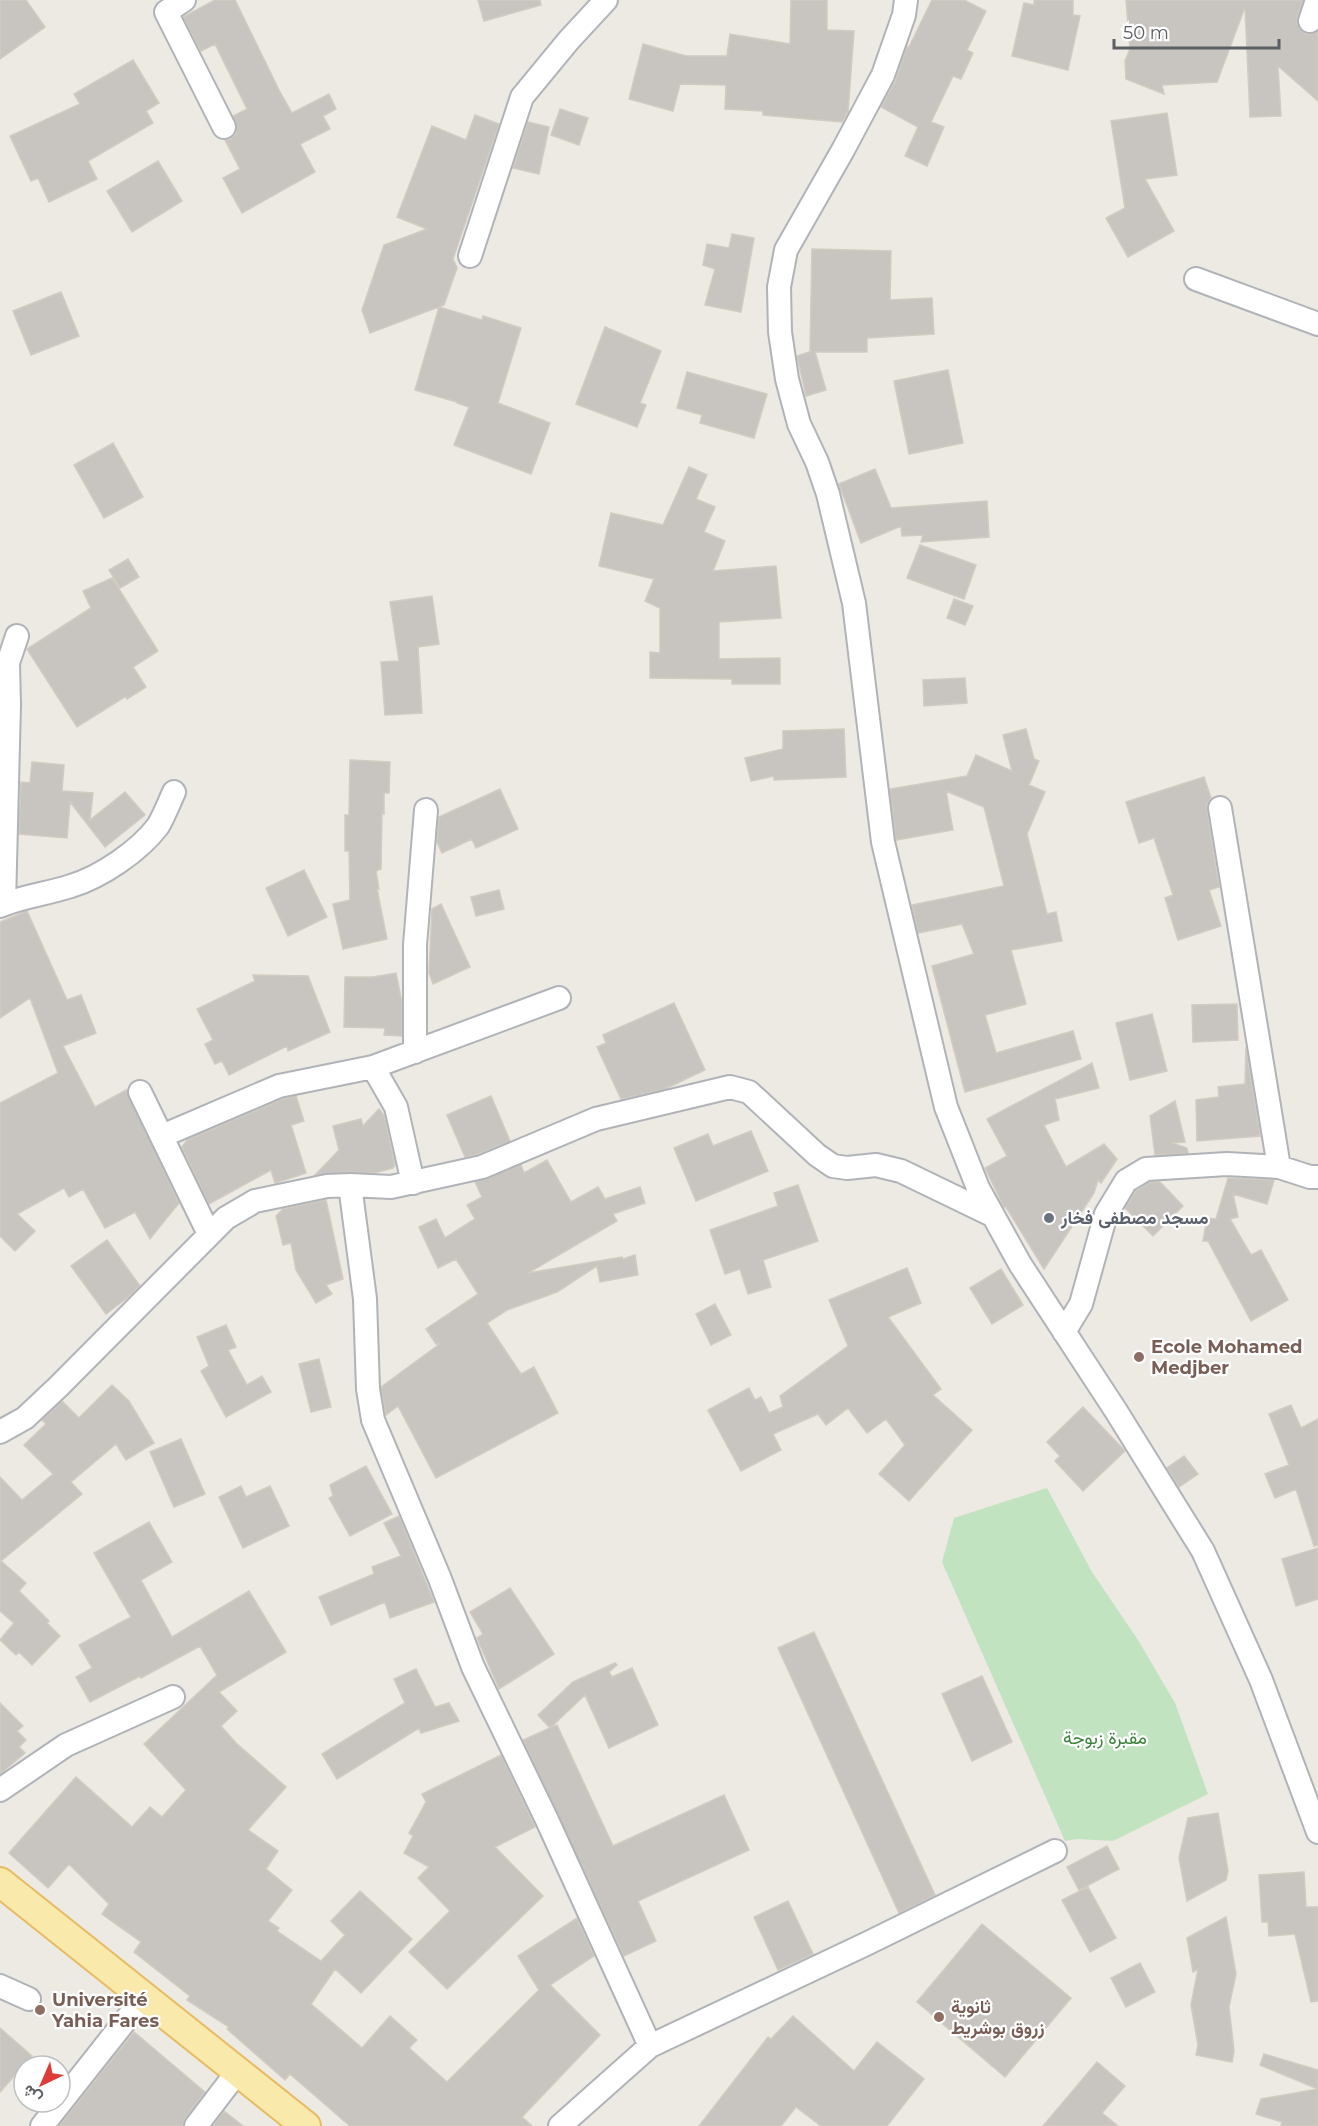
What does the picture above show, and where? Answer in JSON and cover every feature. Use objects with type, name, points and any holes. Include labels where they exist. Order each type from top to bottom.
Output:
[{"type":"main road","points":[[0,1882],[306,2126]]},
{"type":"street","points":[[184,0],[166,12],[224,127]]},
{"type":"street","points":[[470,256],[522,97],[606,0]]},
{"type":"street","points":[[906,0],[904,15],[883,75],[786,250],[780,287],[780,332],[787,379],[799,424],[817,462],[828,494],[854,603],[883,842],[946,1107],[978,1188],[1020,1264],[1116,1410],[1203,1551],[1261,1680],[1318,1832]]},
{"type":"street","points":[[1196,279],[1318,324]]},
{"type":"street","points":[[16,636],[8,663],[9,705],[2,905],[16,899],[73,886],[108,869],[138,848],[158,825],[174,792]]},
{"type":"street","points":[[1220,808],[1279,1167]]},
{"type":"street","points":[[415,1052],[415,945],[426,810]]},
{"type":"street","points":[[162,1136],[279,1086],[374,1067],[559,998]]},
{"type":"street","points":[[374,1067],[396,1107],[413,1183]]},
{"type":"street","points":[[0,1432],[25,1418],[58,1387],[226,1218],[255,1201],[327,1186],[391,1187],[482,1167],[596,1119],[730,1087],[749,1092],[817,1155],[833,1166],[847,1168],[876,1165],[902,1171],[992,1215]]},
{"type":"street","points":[[140,1092],[210,1234]]},
{"type":"street","points":[[1064,1332],[1081,1304],[1106,1214],[1126,1181],[1146,1168],[1227,1164],[1279,1167],[1310,1177],[1318,1177]]},
{"type":"street","points":[[350,1185],[365,1299],[368,1389],[373,1420],[440,1579],[473,1667],[547,1820],[650,2046]]},
{"type":"street","points":[[0,1790],[66,1745],[173,1697]]},
{"type":"street","points":[[570,2123],[650,2046],[866,1944],[1055,1851]]},
{"type":"street","points":[[0,1986],[29,1999]]},
{"type":"street","points":[[42,2126],[144,1996]]},
{"type":"street","points":[[196,2126],[238,2071]]},
{"type":"green space","name":"مقبرة زبوجة","points":[[1047,1488],[1092,1572],[1138,1640],[1175,1703],[1208,1794],[1113,1841],[1077,1839],[1065,1841],[942,1562],[954,1518]]},
{"type":"building","points":[[0,0],[26,0],[45,27],[0,59]]},
{"type":"building","points":[[215,0],[235,0],[292,113],[329,94],[336,109],[323,116],[330,129],[300,144],[315,172],[242,213],[223,178],[240,169],[225,140],[231,139],[236,134],[237,127],[233,116],[247,109],[215,44],[201,51],[183,17]]},
{"type":"building","points":[[478,0],[540,0],[541,5],[484,21]]},
{"type":"building","points":[[791,0],[827,0],[827,30],[854,31],[848,112],[842,122],[763,115],[763,111],[725,109],[726,85],[680,84],[673,111],[629,99],[643,44],[686,56],[727,56],[730,34],[790,44]]},
{"type":"building","points":[[932,0],[964,0],[986,11],[967,50],[973,53],[961,79],[953,76],[931,122],[944,127],[927,166],[905,156],[918,127],[881,107],[896,80],[907,46],[909,47]]},
{"type":"building","points":[[1034,0],[1073,0],[1073,15],[1080,16],[1068,70],[1012,56],[1024,3],[1034,5]]},
{"type":"building","points":[[1126,0],[1303,0],[1297,24],[1305,34],[1318,32],[1318,101],[1278,66],[1281,116],[1250,117],[1245,7],[1217,82],[1162,85],[1164,94],[1126,79],[1125,61],[1130,49]]},
{"type":"building","points":[[133,60],[159,103],[146,111],[153,123],[88,161],[97,179],[49,202],[38,178],[31,181],[10,136],[80,104],[74,94]]},
{"type":"building","points":[[560,109],[588,118],[579,145],[551,135]]},
{"type":"building","points":[[1167,113],[1177,175],[1145,179],[1174,231],[1128,257],[1106,218],[1125,208],[1111,121]]},
{"type":"building","points":[[475,115],[499,124],[453,259],[457,268],[444,305],[370,333],[362,310],[384,245],[427,229],[397,217],[432,126],[466,140]]},
{"type":"building","points":[[528,122],[549,127],[539,174],[513,168]]},
{"type":"building","points":[[158,161],[182,201],[132,232],[107,191]]},
{"type":"building","points":[[732,234],[754,238],[741,312],[705,305],[715,269],[703,265],[707,244],[729,248]]},
{"type":"building","points":[[812,249],[891,251],[890,300],[932,298],[934,334],[867,338],[867,352],[815,352],[826,390],[806,396],[797,356],[812,351],[810,351]]},
{"type":"building","points":[[61,292],[79,336],[31,355],[13,311]]},
{"type":"building","points":[[439,307],[482,320],[483,316],[521,328],[498,403],[550,423],[531,474],[454,445],[469,407],[415,390]]},
{"type":"building","points":[[605,327],[661,351],[640,403],[646,405],[637,427],[576,404]]},
{"type":"building","points":[[948,370],[963,443],[909,454],[894,381]]},
{"type":"building","points":[[687,372],[767,394],[754,438],[700,423],[702,415],[677,408]]},
{"type":"building","points":[[113,443],[143,497],[104,518],[74,465]]},
{"type":"building","points":[[689,467],[707,475],[696,499],[715,507],[704,532],[725,541],[713,571],[776,566],[781,618],[719,622],[719,659],[780,658],[780,684],[732,684],[732,679],[650,678],[650,652],[660,653],[660,608],[645,601],[654,579],[599,566],[611,513],[663,525]]},
{"type":"building","points":[[875,469],[891,508],[987,501],[989,537],[921,542],[923,535],[902,536],[901,526],[861,543],[839,484]]},
{"type":"building","points":[[920,545],[976,565],[964,599],[907,578]]},
{"type":"building","points":[[128,559],[139,577],[120,588],[109,570]]},
{"type":"building","points":[[112,578],[158,651],[133,667],[146,687],[127,699],[126,696],[77,727],[27,649],[91,608],[83,591]]},
{"type":"building","points":[[432,596],[439,644],[418,647],[422,713],[385,715],[381,662],[399,661],[390,602]]},
{"type":"building","points":[[954,599],[973,606],[965,625],[947,618]]},
{"type":"building","points":[[965,678],[967,703],[924,706],[923,680]]},
{"type":"building","points":[[844,729],[846,777],[774,780],[774,776],[751,781],[745,758],[783,749],[783,731]]},
{"type":"building","points":[[1026,729],[1034,759],[1039,761],[1029,785],[1045,792],[1027,834],[1047,914],[1056,912],[1062,941],[1011,950],[1026,1004],[985,1015],[996,1053],[1073,1031],[1081,1059],[965,1092],[932,966],[974,954],[962,924],[918,933],[912,905],[1004,886],[984,807],[946,791],[953,830],[896,840],[890,789],[967,776],[976,755],[1012,771],[1003,735]]},
{"type":"building","points":[[350,760],[390,762],[389,793],[384,793],[384,814],[382,813],[381,869],[376,871],[379,889],[377,889],[387,939],[343,949],[333,904],[350,900],[349,851],[345,851],[345,815],[349,815]]},
{"type":"building","points":[[32,762],[64,765],[62,791],[93,793],[90,820],[125,792],[145,815],[105,847],[70,802],[67,838],[19,834],[21,782],[30,783]]},
{"type":"building","points":[[1204,777],[1211,798],[1207,804],[1207,810],[1219,887],[1209,890],[1221,926],[1178,940],[1165,898],[1173,895],[1154,838],[1139,843],[1126,802]]},
{"type":"building","points":[[500,789],[518,829],[476,848],[472,839],[442,853],[437,842],[439,817]]},
{"type":"building","points":[[304,870],[327,917],[288,936],[266,888]]},
{"type":"building","points":[[499,890],[504,909],[476,916],[471,897]]},
{"type":"building","points":[[441,904],[470,967],[433,984],[429,973],[432,909]]},
{"type":"building","points":[[27,911],[67,1000],[81,995],[96,1033],[63,1046],[95,1107],[126,1090],[179,1203],[150,1239],[135,1212],[105,1228],[83,1189],[69,1197],[64,1188],[17,1214],[35,1231],[15,1251],[0,1236],[0,1103],[58,1073],[30,998],[0,1018],[0,922]]},
{"type":"building","points":[[396,973],[402,1003],[402,1036],[384,1035],[385,1028],[344,1027],[345,977],[373,977]]},
{"type":"building","points":[[253,975],[308,976],[330,1032],[288,1051],[287,1046],[229,1075],[222,1061],[215,1064],[205,1044],[213,1040],[197,1009],[255,981]]},
{"type":"building","points":[[674,1003],[705,1070],[665,1089],[621,1099],[597,1047],[606,1043],[603,1035]]},
{"type":"building","points":[[1237,1004],[1238,1040],[1193,1042],[1192,1005]]},
{"type":"building","points":[[1152,1014],[1167,1071],[1130,1080],[1116,1023]]},
{"type":"building","points":[[1246,1047],[1260,1136],[1197,1141],[1196,1100],[1219,1097],[1218,1087],[1245,1084]]},
{"type":"building","points":[[1092,1063],[1099,1088],[1055,1099],[1059,1120],[1044,1125],[1066,1167],[1104,1144],[1117,1159],[1101,1183],[1098,1180],[1094,1193],[1044,1269],[1004,1207],[985,1168],[1007,1156],[987,1119]]},
{"type":"building","points":[[296,1096],[304,1121],[291,1125],[306,1173],[275,1183],[271,1170],[209,1204],[182,1147],[187,1140],[283,1099]]},
{"type":"building","points":[[491,1096],[510,1141],[465,1157],[447,1115]]},
{"type":"building","points":[[1175,1101],[1185,1142],[1172,1143],[1187,1148],[1188,1153],[1155,1155],[1150,1116]]},
{"type":"building","points":[[379,1109],[384,1115],[395,1165],[393,1168],[374,1173],[349,1172],[315,1175],[339,1150],[333,1126],[361,1119],[363,1126]]},
{"type":"building","points":[[751,1131],[768,1171],[696,1201],[674,1148],[708,1134],[713,1146]]},
{"type":"building","points":[[547,1160],[571,1202],[598,1187],[605,1199],[640,1187],[645,1203],[613,1214],[617,1221],[528,1273],[622,1257],[623,1259],[635,1255],[638,1275],[600,1282],[597,1266],[557,1292],[507,1310],[487,1323],[521,1374],[534,1367],[558,1413],[436,1478],[398,1406],[386,1415],[381,1387],[441,1343],[436,1344],[426,1329],[478,1294],[456,1259],[438,1268],[419,1227],[436,1219],[445,1238],[475,1219],[467,1205],[482,1197],[475,1182],[521,1165],[524,1173]]},
{"type":"building","points":[[1228,1178],[1274,1180],[1267,1204],[1233,1194],[1238,1217],[1230,1219],[1251,1255],[1261,1250],[1288,1300],[1251,1321],[1208,1241],[1203,1241],[1207,1218],[1216,1219]]},
{"type":"building","points":[[1150,1182],[1160,1182],[1183,1206],[1153,1236],[1125,1208],[1136,1191]]},
{"type":"building","points":[[798,1185],[818,1241],[763,1260],[771,1287],[748,1294],[740,1269],[725,1274],[710,1230],[778,1206],[774,1193]]},
{"type":"building","points":[[326,1200],[343,1279],[326,1285],[332,1294],[316,1303],[296,1270],[291,1243],[283,1245],[276,1216],[283,1209]]},
{"type":"building","points":[[107,1240],[140,1286],[106,1314],[71,1266]]},
{"type":"building","points":[[907,1268],[921,1303],[888,1317],[941,1389],[933,1395],[972,1430],[909,1501],[879,1474],[905,1445],[886,1419],[867,1433],[848,1408],[826,1425],[818,1414],[773,1434],[781,1450],[741,1471],[708,1410],[749,1388],[755,1400],[761,1397],[769,1413],[783,1407],[780,1396],[848,1346],[829,1300]]},
{"type":"building","points":[[1001,1269],[1023,1305],[992,1324],[970,1288]]},
{"type":"building","points":[[715,1304],[731,1335],[711,1345],[696,1314]]},
{"type":"building","points":[[226,1325],[236,1347],[228,1350],[247,1385],[262,1376],[271,1392],[226,1417],[201,1371],[209,1366],[197,1337]]},
{"type":"building","points":[[319,1359],[331,1407],[311,1412],[299,1364]]},
{"type":"building","points":[[112,1385],[129,1401],[154,1443],[126,1460],[116,1444],[71,1482],[82,1494],[1,1561],[26,1583],[19,1591],[49,1621],[47,1623],[60,1636],[32,1665],[19,1652],[16,1655],[0,1640],[14,1623],[0,1611],[0,1477],[22,1500],[53,1474],[24,1445],[46,1424],[42,1420],[62,1401],[79,1418]]},
{"type":"building","points":[[1291,1405],[1301,1428],[1318,1419],[1318,1545],[1314,1546],[1296,1489],[1275,1498],[1265,1474],[1289,1465],[1269,1414]]},
{"type":"building","points":[[1083,1407],[1125,1451],[1083,1491],[1055,1461],[1060,1456],[1047,1442]]},
{"type":"building","points":[[181,1439],[205,1494],[174,1507],[150,1452]]},
{"type":"building","points":[[1184,1456],[1198,1474],[1179,1487],[1167,1468]]},
{"type":"building","points":[[366,1466],[392,1514],[350,1536],[329,1498],[333,1496],[330,1485]]},
{"type":"building","points":[[241,1486],[246,1497],[270,1486],[289,1526],[243,1548],[219,1497]]},
{"type":"building","points":[[399,1516],[434,1602],[390,1618],[385,1602],[331,1625],[319,1597],[374,1574],[372,1567],[401,1556],[384,1523]]},
{"type":"building","points":[[149,1522],[172,1562],[141,1580],[172,1637],[249,1591],[286,1652],[219,1692],[237,1711],[221,1726],[236,1743],[286,1787],[248,1830],[278,1851],[266,1869],[292,1890],[268,1921],[279,1928],[277,1931],[321,1961],[345,1935],[331,1921],[360,1891],[412,1939],[361,1993],[335,1969],[311,2004],[362,2048],[390,2016],[417,2040],[409,2048],[447,2082],[539,1990],[518,1956],[577,1918],[594,1956],[550,1985],[600,2035],[522,2117],[532,2126],[350,2126],[290,2074],[285,2080],[227,2029],[229,2027],[187,2000],[190,1996],[134,1952],[141,1942],[102,1914],[109,1904],[69,1864],[48,1888],[9,1853],[76,1777],[132,1827],[150,1807],[162,1817],[186,1790],[144,1744],[217,1675],[200,1646],[90,1702],[76,1677],[92,1668],[79,1645],[131,1617],[94,1553]]},
{"type":"building","points":[[1318,1548],[1318,1599],[1296,1606],[1282,1559]]},
{"type":"building","points":[[510,1588],[554,1654],[499,1689],[477,1638],[483,1634],[470,1612]]},
{"type":"building","points":[[814,1632],[935,1895],[899,1913],[778,1648]]},
{"type":"building","points":[[615,1663],[617,1665],[609,1672],[612,1677],[632,1668],[658,1725],[609,1748],[585,1695],[550,1728],[538,1715],[573,1682]]},
{"type":"building","points":[[416,1669],[435,1707],[449,1703],[459,1721],[421,1733],[419,1728],[337,1779],[322,1754],[405,1703],[394,1679]]},
{"type":"building","points":[[982,1676],[1012,1742],[972,1761],[942,1694]]},
{"type":"building","points":[[0,1703],[23,1726],[17,1731],[26,1740],[19,1747],[25,1753],[0,1774]]},
{"type":"building","points":[[557,1725],[613,1846],[724,1795],[749,1850],[638,1901],[656,1941],[624,1956],[523,1740]]},
{"type":"building","points":[[501,1755],[535,1827],[495,1847],[543,1896],[447,1989],[409,1952],[450,1911],[418,1878],[429,1867],[404,1853],[413,1836],[409,1833],[426,1802],[422,1794]]},
{"type":"building","points":[[1218,1813],[1228,1871],[1226,1880],[1187,1901],[1179,1858],[1188,1818]]},
{"type":"building","points":[[1107,1846],[1119,1869],[1079,1890],[1067,1867]]},
{"type":"building","points":[[1304,1872],[1306,1907],[1318,1907],[1318,2001],[1311,2002],[1295,1934],[1269,1936],[1268,1922],[1262,1922],[1259,1875]]},
{"type":"building","points":[[1088,1887],[1116,1938],[1090,1952],[1062,1900]]},
{"type":"building","points":[[788,1901],[813,1954],[778,1970],[754,1917]]},
{"type":"building","points":[[1226,1917],[1236,1974],[1229,2007],[1234,2051],[1232,2062],[1196,2055],[1198,2045],[1191,2005],[1198,1969],[1193,1972],[1187,1938]]},
{"type":"building","points":[[982,1924],[1071,1998],[1005,2077],[917,2002]]},
{"type":"building","points":[[1140,1963],[1155,1992],[1126,2007],[1111,1978]]},
{"type":"building","points":[[793,2016],[854,2071],[877,2042],[924,2079],[887,2126],[821,2126],[796,2107],[781,2126],[699,2126],[768,2037],[771,2039]]},
{"type":"building","points":[[0,2028],[30,2054],[12,2054],[12,2078],[0,2092]]},
{"type":"building","points":[[134,2032],[205,2092],[185,2118],[183,2126],[59,2126],[69,2114],[72,2114],[72,2110]]},
{"type":"building","points":[[1264,2054],[1318,2070],[1318,2089],[1260,2065]]},
{"type":"building","points":[[1097,2062],[1125,2086],[1102,2113],[1118,2126],[1043,2126]]},
{"type":"building","points":[[1318,2089],[1318,2126],[1281,2126],[1282,2122],[1256,2114],[1261,2099]]},
{"type":"building","points":[[224,2111],[243,2126],[213,2126]]},
{"type":"place","name":"مسجد مصطفى فخار","points":[[1049,1218]]},
{"type":"place","name":"Ecole Mohamed Medjber","points":[[1139,1357]]},
{"type":"place","name":"Université Yahia Fares","points":[[40,2010]]},
{"type":"place","name":"ثانوية زروق بوشريط","points":[[939,2017]]}]
